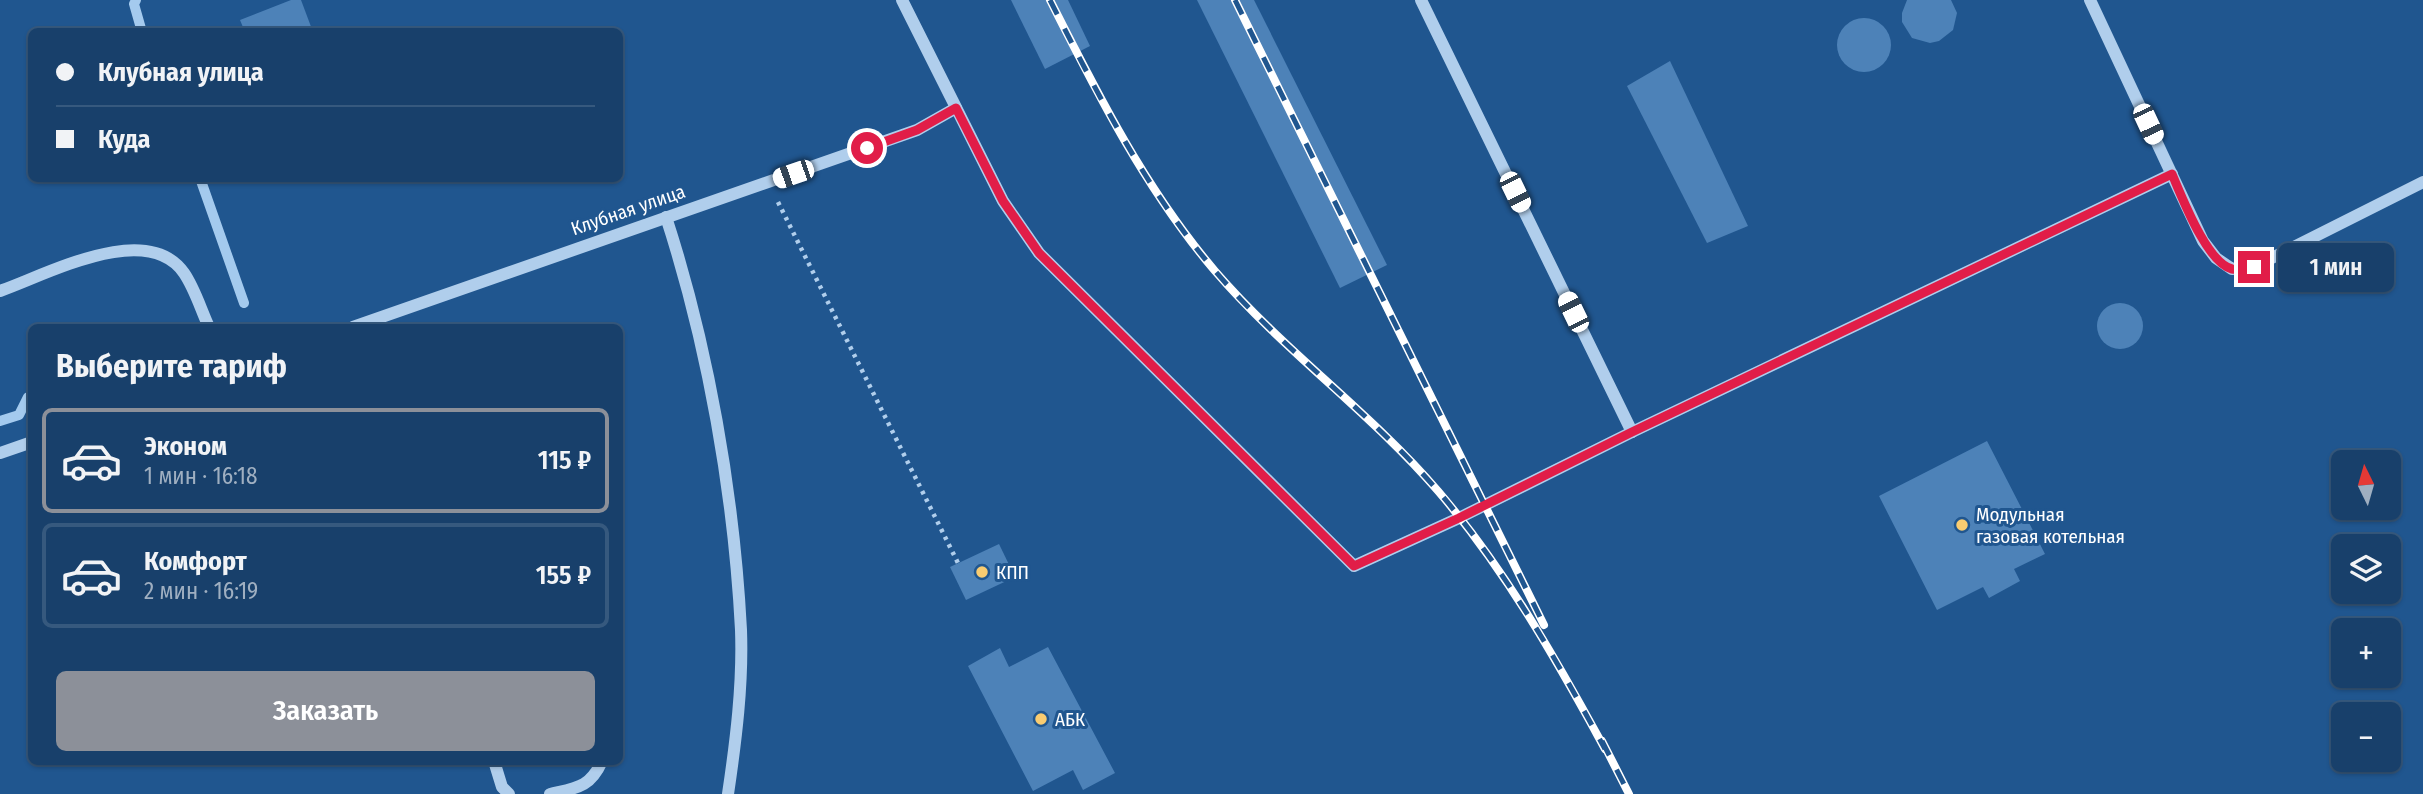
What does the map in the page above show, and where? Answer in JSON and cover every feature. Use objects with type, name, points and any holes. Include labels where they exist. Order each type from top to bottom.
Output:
[{"type":"street","points":[[902,0],[1003,201],[1039,253],[1354,566],[2172,174]]},
{"type":"street","points":[[1422,0],[1632,432]]},
{"type":"street","points":[[2090,0],[2203,241],[2217,258],[2232,269],[2254,267],[2423,182]]},
{"type":"street","name":"Клубная улица","points":[[362,324],[917,130],[956,108]]},
{"type":"street","points":[[666,217],[683,269],[705,363],[727,492],[741,631],[738,711],[728,794]]},
{"type":"street","points":[[0,292],[114,250],[142,249],[163,254],[184,273],[208,324]]},
{"type":"street","points":[[0,453],[28,443]]},
{"type":"street","points":[[495,765],[502,787],[509,794]]},
{"type":"street","points":[[551,794],[589,782],[600,765]]},
{"type":"path","points":[[768,182],[958,563]]},
{"type":"building","points":[[291,0],[301,0],[312,28],[243,28],[240,20]]},
{"type":"building","points":[[1011,0],[1068,0],[1090,46],[1045,69]]},
{"type":"building","points":[[1197,0],[1254,0],[1387,265],[1340,288]]},
{"type":"building","points":[[1907,0],[1951,0],[1957,13],[1953,30],[1939,41],[1930,43],[1912,38],[1902,22]]},
{"type":"building","points":[[1864,18],[1883,26],[1891,45],[1883,64],[1864,72],[1845,64],[1837,45],[1845,26]]},
{"type":"building","points":[[1670,61],[1748,226],[1707,243],[1627,86]]},
{"type":"building","points":[[2120,303],[2129,304],[2136,310],[2142,317],[2142,335],[2136,342],[2129,348],[2120,349],[2111,348],[2104,342],[2098,335],[2097,326],[2098,317],[2104,310],[2111,304]]},
{"type":"building","name":"Модульная газовая котельная","points":[[1987,441],[2045,554],[2014,569],[2020,581],[1989,598],[1983,587],[1937,610],[1879,496]]},
{"type":"building","name":"КПП","points":[[999,544],[1015,577],[966,600],[950,567]]},
{"type":"building","name":"АБК","points":[[1048,647],[1115,773],[1083,790],[1073,770],[1033,791],[968,666],[1000,648],[1009,667]]},
{"type":"waterway","points":[[136,0],[134,4],[141,28]]},
{"type":"waterway","points":[[201,182],[244,303]]},
{"type":"waterway","points":[[0,421],[19,415],[28,397]]},
{"type":"railway","points":[[1050,0],[1125,141],[1190,240],[1215,271],[1269,328],[1412,462],[1438,491],[1507,583],[1568,682],[1605,749]]},
{"type":"railway","points":[[1235,0],[1544,625]]},
{"type":"railway","points":[[1602,741],[1629,794]]},
{"type":"place","name":"Модульная газовая котельная","points":[[1962,525]]},
{"type":"place","name":"КПП","points":[[982,572]]},
{"type":"place","name":"АБК","points":[[1041,719]]},
{"type":"route","points":[[867,148],[917,130],[956,108],[1003,201],[1039,253],[1354,566],[2172,174],[2203,241],[2217,258],[2232,269],[2254,267]]}]
